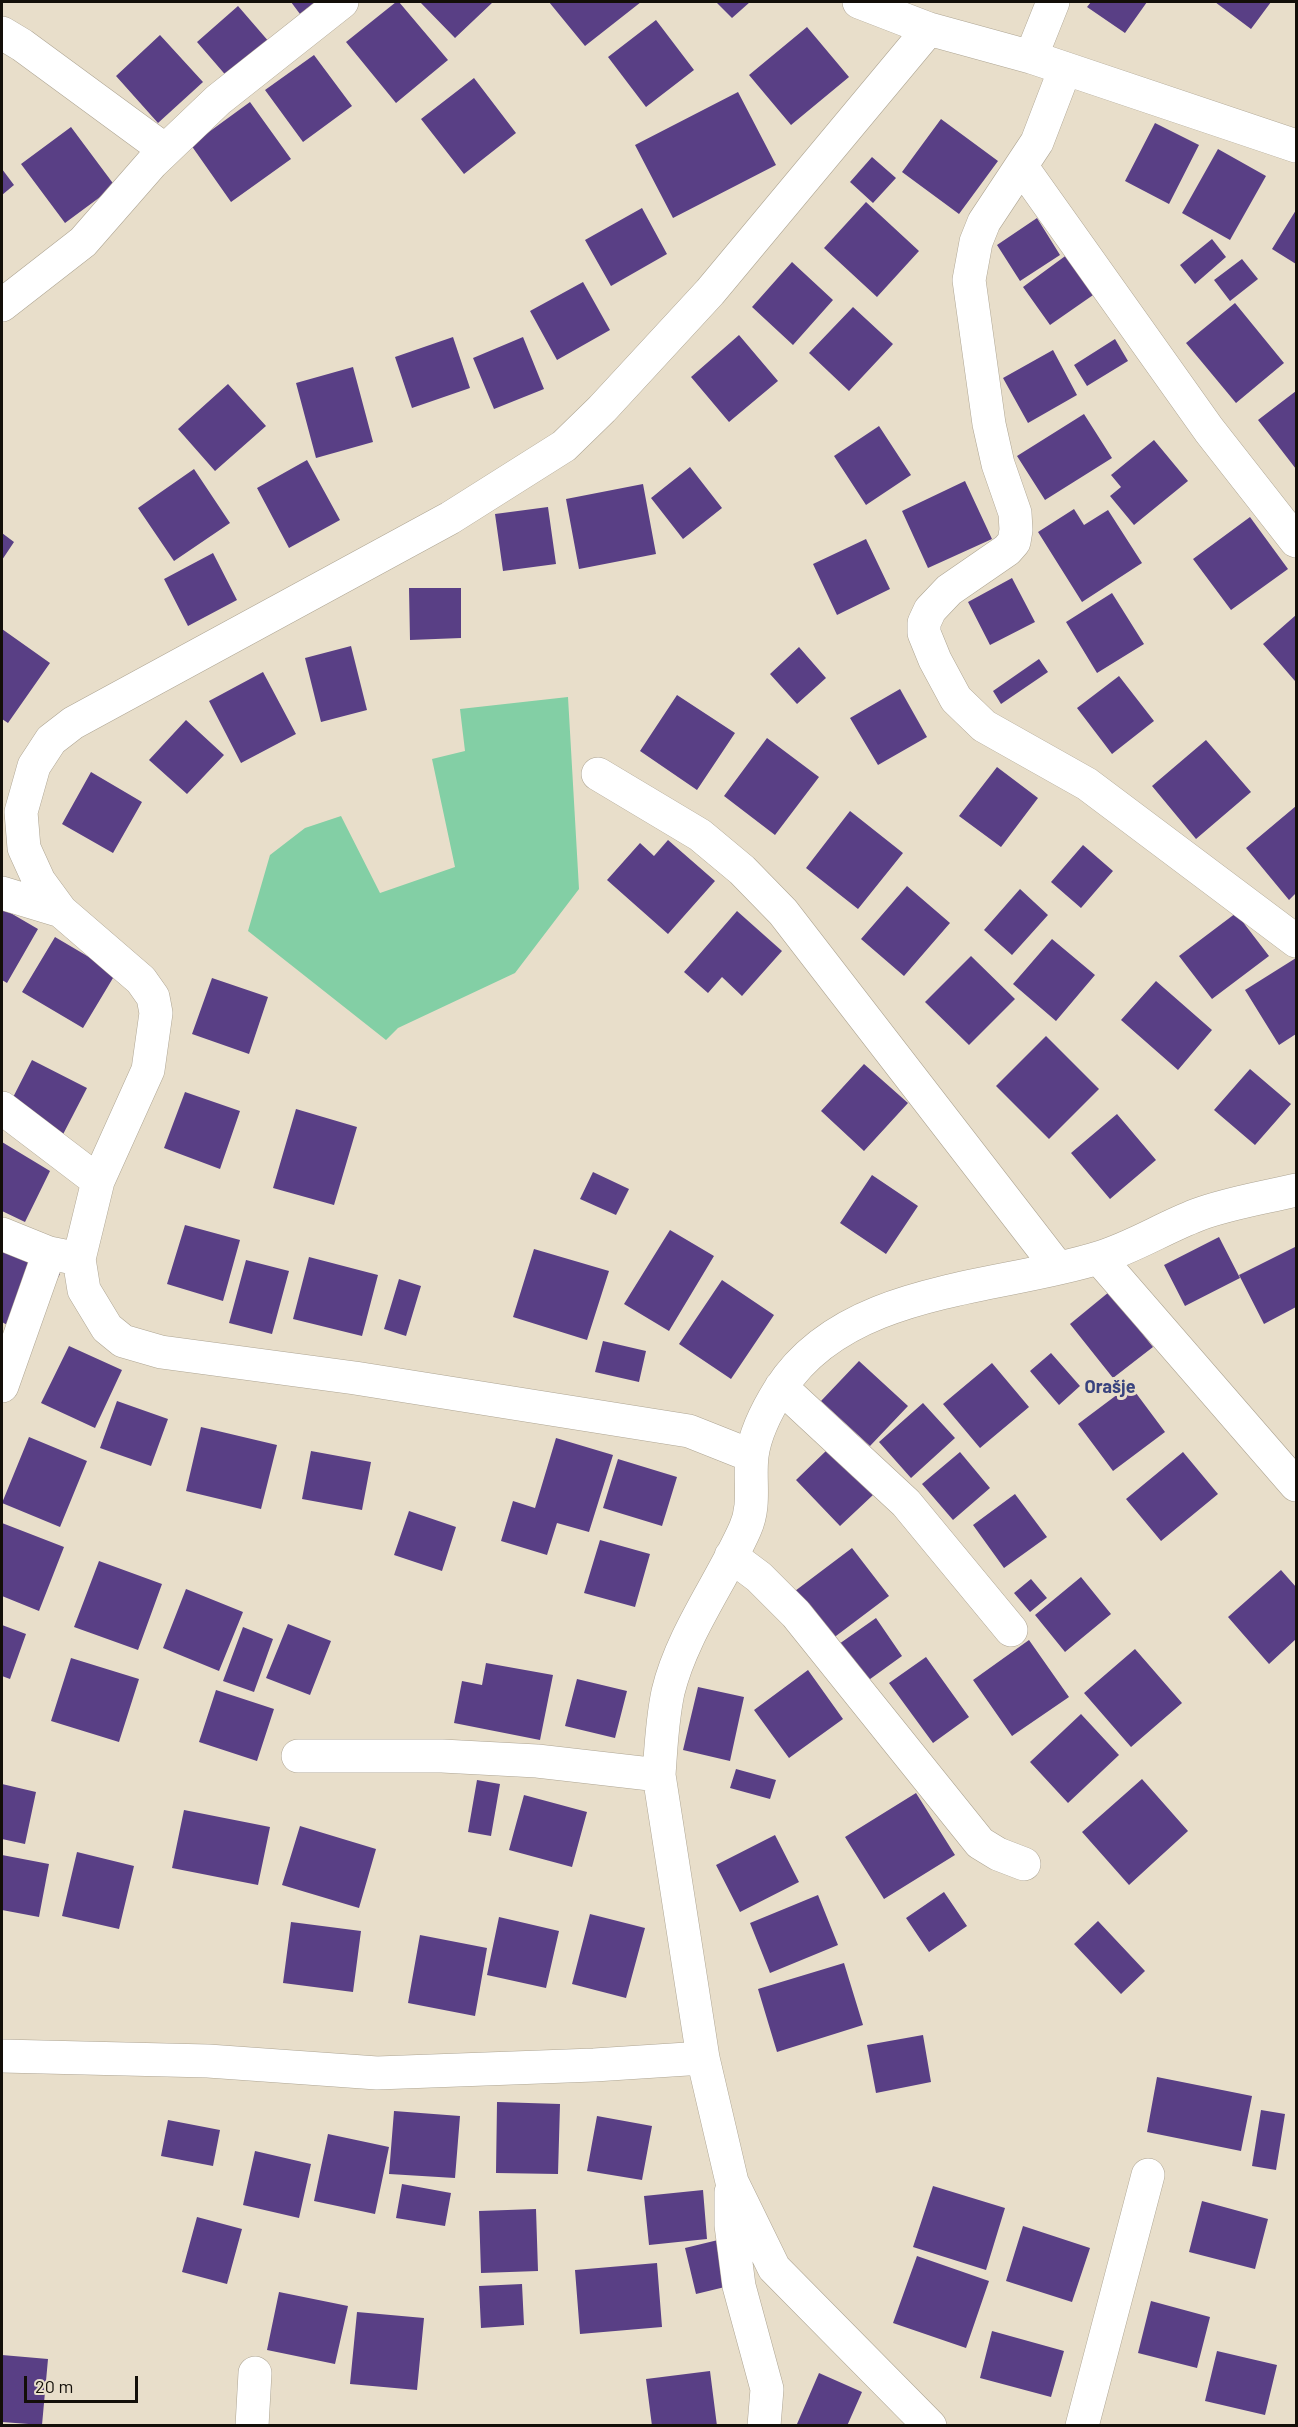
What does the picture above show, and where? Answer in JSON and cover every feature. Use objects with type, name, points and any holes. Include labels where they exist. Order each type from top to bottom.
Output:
[{"type":"street","points":[[2,305],[83,242],[165,150],[218,100],[342,2]]},
{"type":"street","points":[[859,2],[928,29],[1031,57],[1296,146]]},
{"type":"street","points":[[1031,57],[1053,2]]},
{"type":"street","points":[[2,1386],[148,1070],[156,1013],[153,997],[141,980],[61,911],[31,866],[24,848],[21,812],[34,765],[51,741],[73,723],[450,518],[564,446],[602,409],[710,292],[928,29]]},
{"type":"street","points":[[2,33],[22,45],[165,150]]},
{"type":"street","points":[[1065,69],[1036,142],[984,222],[976,242],[969,280],[989,424],[998,464],[1015,513],[1014,542],[1007,550],[949,590],[930,610],[924,623],[924,633],[935,660],[956,699],[984,726],[1087,784],[1296,941]]},
{"type":"street","points":[[1022,166],[1209,430],[1296,541]]},
{"type":"street","points":[[598,774],[700,835],[742,870],[783,912],[1058,1268]]},
{"type":"street","points":[[2,893],[61,911]]},
{"type":"street","points":[[2,1108],[98,1181]]},
{"type":"street","points":[[930,2426],[774,2268],[732,2182],[703,2058],[660,1775],[661,1735],[669,1690],[688,1638],[746,1526],[752,1506],[752,1456],[763,1422],[781,1387],[813,1352],[857,1321],[924,1297],[1099,1258],[1198,1215],[1296,1190]]},
{"type":"street","points":[[2,1234],[64,1256],[107,1328],[123,1341],[161,1352],[355,1378],[689,1431],[752,1456]]},
{"type":"street","points":[[1099,1258],[1296,1485]]},
{"type":"street","points":[[781,1387],[906,1503],[1011,1630]]},
{"type":"street","points":[[731,1556],[759,1577],[796,1614],[980,1843],[998,1854],[1024,1864]]},
{"type":"street","points":[[298,1756],[454,1756],[537,1761],[660,1775]]},
{"type":"street","points":[[2,2056],[208,2061],[377,2073],[594,2065],[703,2058]]},
{"type":"street","points":[[1082,2426],[1148,2175]]},
{"type":"street","points":[[732,2182],[731,2225],[739,2286],[767,2389],[764,2426]]},
{"type":"street","points":[[252,2426],[255,2373]]},
{"type":"green space","points":[[568,697],[579,889],[515,973],[398,1028],[386,1040],[248,931],[270,855],[305,828],[341,816],[380,893],[455,867],[432,759],[465,751],[460,709]]},
{"type":"building","points":[[291,2],[315,2],[300,14]]},
{"type":"building","points":[[396,2],[399,2],[448,60],[396,103],[346,42]]},
{"type":"building","points":[[420,2],[493,2],[455,38]]},
{"type":"building","points":[[549,2],[641,2],[585,46]]},
{"type":"building","points":[[716,2],[750,2],[732,18]]},
{"type":"building","points":[[1091,2],[1147,2],[1125,33],[1087,7]]},
{"type":"building","points":[[1215,2],[1271,2],[1251,29]]},
{"type":"building","points":[[238,6],[270,43],[229,79],[197,42]]},
{"type":"building","points":[[656,20],[694,70],[646,107],[608,57]]},
{"type":"building","points":[[807,27],[849,77],[791,125],[749,75]]},
{"type":"building","points":[[160,35],[203,82],[158,123],[116,76]]},
{"type":"building","points":[[314,55],[352,106],[303,142],[265,90]]},
{"type":"building","points":[[474,78],[516,133],[464,174],[421,119]]},
{"type":"building","points":[[738,92],[776,165],[673,218],[635,145]]},
{"type":"building","points":[[250,102],[291,159],[231,202],[191,145]]},
{"type":"building","points":[[941,119],[998,161],[959,214],[902,172]]},
{"type":"building","points":[[1155,123],[1199,145],[1169,204],[1125,181]]},
{"type":"building","points":[[71,127],[115,186],[65,223],[21,164]]},
{"type":"building","points":[[1218,149],[1266,176],[1230,240],[1182,213]]},
{"type":"building","points":[[872,157],[896,178],[873,203],[850,182]]},
{"type":"building","points":[[2,169],[14,185],[2,195]]},
{"type":"building","points":[[866,202],[919,251],[877,297],[824,248]]},
{"type":"building","points":[[642,208],[667,254],[611,286],[585,240]]},
{"type":"building","points":[[1296,210],[1296,264],[1272,249]]},
{"type":"building","points":[[1037,218],[1060,255],[1020,281],[997,245]]},
{"type":"building","points":[[1212,239],[1226,257],[1195,284],[1180,265]]},
{"type":"building","points":[[1068,254],[1096,293],[1050,325],[1023,287]]},
{"type":"building","points":[[1242,259],[1258,279],[1230,301],[1214,280]]},
{"type":"building","points":[[792,262],[833,300],[793,345],[752,307]]},
{"type":"building","points":[[583,282],[610,330],[557,360],[530,311]]},
{"type":"building","points":[[1235,303],[1284,363],[1236,403],[1186,343]]},
{"type":"building","points":[[853,307],[893,344],[849,391],[809,353]]},
{"type":"building","points":[[739,335],[778,381],[729,422],[691,377]]},
{"type":"building","points":[[453,337],[470,388],[412,408],[395,357]]},
{"type":"building","points":[[523,337],[544,389],[494,409],[473,358]]},
{"type":"building","points":[[1115,339],[1128,361],[1087,386],[1074,365]]},
{"type":"building","points":[[1053,350],[1077,395],[1028,423],[1003,378]]},
{"type":"building","points":[[353,367],[373,442],[316,458],[296,383]]},
{"type":"building","points":[[228,384],[266,426],[215,471],[178,429]]},
{"type":"building","points":[[1296,391],[1296,469],[1258,420]]},
{"type":"building","points":[[1084,414],[1112,458],[1045,500],[1017,456]]},
{"type":"building","points":[[879,426],[911,475],[866,505],[834,456]]},
{"type":"building","points":[[1154,440],[1188,481],[1134,525],[1110,496],[1121,487],[1111,475]]},
{"type":"building","points":[[307,460],[340,520],[289,548],[257,488]]},
{"type":"building","points":[[690,467],[722,508],[683,539],[651,498]]},
{"type":"building","points":[[194,469],[230,523],[174,561],[138,508]]},
{"type":"building","points":[[965,481],[992,539],[928,568],[902,511]]},
{"type":"building","points":[[643,484],[656,554],[579,569],[566,499]]},
{"type":"building","points":[[548,507],[556,564],[503,571],[495,514]]},
{"type":"building","points":[[1074,509],[1084,525],[1108,510],[1142,563],[1082,602],[1038,532]]},
{"type":"building","points":[[1250,517],[1288,569],[1231,610],[1193,559]]},
{"type":"building","points":[[2,533],[14,542],[2,560]]},
{"type":"building","points":[[866,539],[890,589],[837,615],[813,564]]},
{"type":"building","points":[[213,553],[237,600],[188,626],[164,579]]},
{"type":"building","points":[[1012,578],[1035,622],[990,645],[968,602]]},
{"type":"building","points":[[409,588],[461,588],[461,638],[410,640]]},
{"type":"building","points":[[1112,593],[1144,644],[1097,673],[1066,622]]},
{"type":"building","points":[[1296,615],[1296,680],[1295,681],[1263,644]]},
{"type":"building","points":[[2,629],[50,663],[8,723],[2,719]]},
{"type":"building","points":[[351,646],[367,710],[321,722],[305,658]]},
{"type":"building","points":[[799,647],[826,678],[797,704],[770,674]]},
{"type":"building","points":[[1039,659],[1048,672],[1001,704],[993,691]]},
{"type":"building","points":[[263,672],[296,734],[241,763],[209,701]]},
{"type":"building","points":[[1119,676],[1154,721],[1112,754],[1077,708]]},
{"type":"building","points":[[900,689],[927,737],[878,765],[850,718]]},
{"type":"building","points":[[677,695],[735,733],[697,790],[640,751]]},
{"type":"building","points":[[186,720],[224,755],[187,794],[149,760]]},
{"type":"building","points":[[767,738],[819,777],[775,835],[724,796]]},
{"type":"building","points":[[1206,740],[1251,792],[1196,839],[1152,786]]},
{"type":"building","points":[[997,767],[1038,798],[1001,847],[959,816]]},
{"type":"building","points":[[91,772],[142,802],[113,853],[62,824]]},
{"type":"building","points":[[1296,806],[1296,893],[1289,900],[1246,848]]},
{"type":"building","points":[[850,811],[903,853],[858,909],[806,868]]},
{"type":"building","points":[[668,840],[715,881],[668,934],[607,880],[640,843],[654,856]]},
{"type":"building","points":[[1083,845],[1113,871],[1081,908],[1051,882]]},
{"type":"building","points":[[907,886],[950,923],[904,976],[861,939]]},
{"type":"building","points":[[1020,889],[1048,915],[1012,955],[984,930]]},
{"type":"building","points":[[2,908],[38,929],[7,983],[2,980]]},
{"type":"building","points":[[737,911],[782,951],[742,996],[722,977],[708,993],[684,972]]},
{"type":"building","points":[[1236,913],[1269,956],[1212,999],[1179,956]]},
{"type":"building","points":[[55,937],[116,973],[83,1028],[22,992]]},
{"type":"building","points":[[1052,939],[1095,975],[1056,1021],[1013,984]]},
{"type":"building","points":[[971,956],[1015,999],[969,1045],[925,1002]]},
{"type":"building","points":[[1296,958],[1296,1034],[1279,1045],[1245,990]]},
{"type":"building","points":[[212,978],[268,997],[249,1054],[192,1034]]},
{"type":"building","points":[[1156,981],[1212,1030],[1178,1070],[1121,1020]]},
{"type":"building","points":[[1046,1036],[1099,1089],[1049,1139],[996,1086]]},
{"type":"building","points":[[32,1060],[87,1088],[57,1146],[2,1119]]},
{"type":"building","points":[[864,1064],[908,1103],[864,1151],[821,1111]]},
{"type":"building","points":[[1250,1069],[1291,1104],[1255,1145],[1214,1110]]},
{"type":"building","points":[[185,1092],[240,1111],[220,1169],[164,1148]]},
{"type":"building","points":[[296,1109],[357,1127],[334,1205],[273,1188]]},
{"type":"building","points":[[1117,1114],[1156,1160],[1110,1199],[1071,1153]]},
{"type":"building","points":[[2,1142],[50,1171],[25,1222],[2,1211]]},
{"type":"building","points":[[593,1172],[629,1189],[616,1215],[580,1199]]},
{"type":"building","points":[[872,1175],[918,1206],[886,1254],[840,1223]]},
{"type":"building","points":[[185,1225],[240,1240],[223,1301],[167,1284]]},
{"type":"building","points":[[670,1230],[714,1256],[669,1331],[624,1304]]},
{"type":"building","points":[[1219,1237],[1240,1278],[1185,1306],[1164,1265]]},
{"type":"building","points":[[6,1244],[60,1274],[26,1336],[2,1322],[2,1252]]},
{"type":"building","points":[[1295,1247],[1296,1307],[1264,1324],[1239,1275]]},
{"type":"building","points":[[534,1249],[609,1271],[587,1340],[513,1317]]},
{"type":"building","points":[[309,1257],[378,1275],[362,1336],[293,1319]]},
{"type":"building","points":[[246,1260],[289,1271],[272,1334],[229,1323]]},
{"type":"building","points":[[399,1279],[421,1286],[406,1336],[384,1329]]},
{"type":"building","points":[[722,1280],[774,1315],[731,1379],[679,1344]]},
{"type":"building","points":[[1109,1292],[1153,1347],[1113,1378],[1070,1324]]},
{"type":"building","points":[[603,1341],[646,1351],[639,1382],[595,1372]]},
{"type":"building","points":[[69,1346],[122,1370],[95,1428],[41,1403]]},
{"type":"building","points":[[1051,1353],[1080,1386],[1059,1405],[1030,1371]]},
{"type":"building","points":[[859,1361],[908,1406],[870,1446],[821,1401]]},
{"type":"building","points":[[992,1363],[1029,1407],[980,1448],[943,1404]]},
{"type":"building","points":[[1130,1385],[1165,1432],[1113,1471],[1078,1424]]},
{"type":"building","points":[[117,1401],[168,1419],[151,1466],[100,1448]]},
{"type":"building","points":[[923,1403],[955,1438],[911,1478],[879,1442]]},
{"type":"building","points":[[201,1427],[277,1445],[261,1509],[186,1491]]},
{"type":"building","points":[[29,1437],[87,1461],[60,1527],[2,1503]]},
{"type":"building","points":[[556,1438],[613,1455],[589,1532],[557,1523],[547,1555],[501,1541],[513,1501],[535,1508]]},
{"type":"building","points":[[828,1449],[873,1495],[840,1526],[796,1480]]},
{"type":"building","points":[[311,1451],[371,1462],[362,1510],[302,1499]]},
{"type":"building","points":[[960,1452],[990,1488],[953,1520],[922,1484]]},
{"type":"building","points":[[1183,1452],[1218,1494],[1161,1541],[1126,1499]]},
{"type":"building","points":[[618,1459],[677,1477],[662,1526],[603,1508]]},
{"type":"building","points":[[1015,1494],[1047,1537],[1004,1568],[973,1525]]},
{"type":"building","points":[[409,1511],[456,1527],[442,1571],[394,1555]]},
{"type":"building","points":[[2,1523],[64,1547],[39,1611],[2,1596]]},
{"type":"building","points":[[600,1540],[650,1554],[635,1607],[584,1593]]},
{"type":"building","points":[[852,1548],[889,1596],[828,1642],[791,1594]]},
{"type":"building","points":[[99,1561],[162,1584],[138,1650],[74,1627]]},
{"type":"building","points":[[1281,1570],[1296,1587],[1296,1639],[1269,1664],[1228,1617]]},
{"type":"building","points":[[1081,1577],[1111,1614],[1065,1652],[1035,1615]]},
{"type":"building","points":[[1031,1579],[1047,1598],[1030,1612],[1014,1593]]},
{"type":"building","points":[[186,1589],[243,1612],[219,1671],[163,1648]]},
{"type":"building","points":[[876,1618],[902,1656],[866,1682],[839,1644]]},
{"type":"building","points":[[288,1624],[331,1641],[310,1695],[266,1678]]},
{"type":"building","points":[[2,1625],[26,1634],[10,1679],[2,1676]]},
{"type":"building","points":[[243,1627],[273,1639],[254,1692],[223,1681]]},
{"type":"building","points":[[1029,1640],[1069,1697],[1012,1736],[973,1680]]},
{"type":"building","points":[[1135,1649],[1182,1703],[1131,1747],[1084,1693]]},
{"type":"building","points":[[926,1657],[969,1717],[933,1743],[889,1683]]},
{"type":"building","points":[[71,1658],[139,1679],[119,1742],[51,1721]]},
{"type":"building","points":[[486,1663],[553,1675],[540,1740],[454,1723],[462,1681],[482,1685]]},
{"type":"building","points":[[808,1670],[843,1719],[789,1758],[754,1710]]},
{"type":"building","points":[[577,1679],[627,1691],[615,1738],[565,1726]]},
{"type":"building","points":[[698,1687],[744,1697],[730,1761],[683,1750]]},
{"type":"building","points":[[216,1690],[274,1709],[257,1761],[199,1742]]},
{"type":"building","points":[[1081,1714],[1119,1755],[1068,1803],[1030,1762]]},
{"type":"building","points":[[736,1769],[776,1780],[770,1799],[730,1788]]},
{"type":"building","points":[[1142,1779],[1188,1831],[1129,1885],[1082,1832]]},
{"type":"building","points":[[477,1780],[500,1784],[491,1836],[468,1832]]},
{"type":"building","points":[[2,1784],[36,1792],[25,1844],[2,1839]]},
{"type":"building","points":[[916,1793],[955,1855],[884,1899],[845,1837]]},
{"type":"building","points":[[524,1795],[587,1812],[572,1867],[509,1850]]},
{"type":"building","points":[[184,1810],[270,1827],[258,1885],[172,1868]]},
{"type":"building","points":[[300,1826],[376,1849],[359,1908],[282,1885]]},
{"type":"building","points":[[775,1835],[799,1882],[740,1912],[716,1865]]},
{"type":"building","points":[[77,1852],[134,1866],[119,1929],[62,1916]]},
{"type":"building","points":[[2,1855],[49,1864],[39,1917],[2,1910]]},
{"type":"building","points":[[944,1892],[967,1926],[929,1952],[906,1918]]},
{"type":"building","points":[[818,1895],[838,1945],[770,1973],[750,1923]]},
{"type":"building","points":[[590,1914],[645,1928],[626,1998],[572,1984]]},
{"type":"building","points":[[499,1917],[559,1931],[546,1988],[487,1975]]},
{"type":"building","points":[[1098,1921],[1145,1971],[1121,1994],[1074,1944]]},
{"type":"building","points":[[291,1922],[361,1931],[353,1992],[283,1983]]},
{"type":"building","points":[[420,1935],[487,1948],[475,2016],[408,2003]]},
{"type":"building","points":[[844,1963],[863,2025],[777,2052],[758,1989]]},
{"type":"building","points":[[923,2035],[931,2082],[876,2093],[867,2045]]},
{"type":"building","points":[[1157,2077],[1252,2096],[1241,2151],[1147,2132]]},
{"type":"building","points":[[497,2102],[560,2104],[558,2174],[496,2173]]},
{"type":"building","points":[[1261,2110],[1285,2114],[1276,2170],[1252,2166]]},
{"type":"building","points":[[394,2111],[460,2116],[455,2178],[389,2174]]},
{"type":"building","points":[[597,2116],[652,2126],[642,2180],[587,2171]]},
{"type":"building","points":[[168,2120],[220,2130],[213,2166],[161,2156]]},
{"type":"building","points":[[328,2134],[389,2147],[375,2214],[314,2201]]},
{"type":"building","points":[[255,2151],[311,2164],[299,2218],[243,2205]]},
{"type":"building","points":[[402,2184],[451,2193],[445,2226],[396,2218]]},
{"type":"building","points":[[933,2186],[1005,2208],[986,2270],[913,2247]]},
{"type":"building","points":[[703,2190],[707,2239],[649,2245],[644,2196]]},
{"type":"building","points":[[1202,2201],[1268,2219],[1255,2269],[1189,2252]]},
{"type":"building","points":[[536,2209],[538,2271],[481,2273],[479,2211]]},
{"type":"building","points":[[197,2217],[242,2229],[227,2284],[182,2272]]},
{"type":"building","points":[[1023,2226],[1090,2248],[1072,2302],[1006,2281]]},
{"type":"building","points":[[718,2240],[729,2286],[696,2294],[685,2248]]},
{"type":"building","points":[[917,2256],[989,2281],[966,2348],[893,2323]]},
{"type":"building","points":[[657,2263],[662,2327],[580,2334],[575,2270]]},
{"type":"building","points":[[522,2284],[524,2325],[481,2328],[479,2286]]},
{"type":"building","points":[[279,2292],[348,2306],[335,2364],[267,2350]]},
{"type":"building","points":[[1151,2301],[1210,2317],[1197,2368],[1138,2353]]},
{"type":"building","points":[[357,2312],[424,2318],[417,2390],[350,2384]]},
{"type":"building","points":[[992,2331],[1064,2351],[1051,2397],[980,2378]]},
{"type":"building","points":[[1217,2351],[1277,2365],[1265,2415],[1205,2401]]},
{"type":"building","points":[[2,2355],[48,2359],[42,2425],[2,2422]]},
{"type":"building","points":[[710,2371],[717,2426],[652,2426],[646,2379]]},
{"type":"building","points":[[819,2373],[862,2392],[847,2426],[797,2424]]},
{"type":"district","name":"Orašje","points":[[1110,1387]]}]
